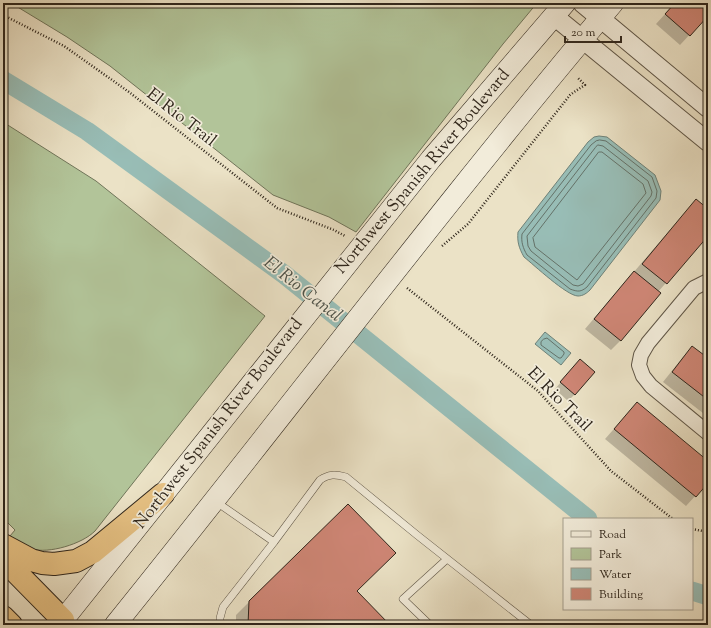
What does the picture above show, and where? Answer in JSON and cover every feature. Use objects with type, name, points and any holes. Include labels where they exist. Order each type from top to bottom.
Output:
[{"type":"highway","points":[[3,545],[31,560],[42,563],[54,564],[76,561],[93,552],[163,494]]},
{"type":"highway","points":[[3,559],[64,623]]},
{"type":"highway","points":[[3,618],[11,625]]},
{"type":"main road","name":"Northwest Spanish River Boulevard","points":[[64,623],[163,494],[440,148],[560,9]]},
{"type":"main road","points":[[115,625],[322,363],[607,11]]},
{"type":"street","points":[[582,3],[607,11],[708,108]]},
{"type":"street","points":[[560,9],[583,39],[708,142]]},
{"type":"street","points":[[708,281],[694,288],[648,342],[641,355],[640,365],[643,376],[651,386],[708,434]]},
{"type":"lane","points":[[220,625],[223,607],[320,480],[328,475],[338,474],[346,477],[531,625]]},
{"type":"lane","points":[[213,500],[274,542]]},
{"type":"lane","points":[[430,625],[403,599],[447,559]]},
{"type":"path","name":"El Rio Trail","points":[[3,15],[64,46],[129,92],[277,208],[346,236]]},
{"type":"path","points":[[438,249],[468,224],[570,95],[586,85]]},
{"type":"path","name":"El Rio Trail","points":[[405,287],[538,390],[611,471],[672,518]]},
{"type":"path","points":[[693,529],[708,532]]},
{"type":"green space","points":[[11,3],[537,3],[503,44],[356,232],[329,217],[273,195],[110,66],[67,37]]},
{"type":"green space","points":[[3,122],[96,181],[265,316],[95,531],[74,544],[56,549],[38,550],[25,547],[10,536],[15,530],[3,518]]},
{"type":"water","points":[[594,137],[607,137],[655,175],[661,191],[660,200],[590,290],[585,294],[578,296],[573,295],[559,286],[524,257],[519,245],[518,232],[588,142]]},
{"type":"water","points":[[545,332],[571,353],[561,365],[535,344]]},
{"type":"building","points":[[675,3],[708,3],[708,16],[690,36],[665,14]]},
{"type":"building","points":[[696,199],[708,209],[708,236],[667,284],[642,264]]},
{"type":"building","points":[[634,271],[661,293],[621,341],[594,319]]},
{"type":"building","points":[[692,346],[708,358],[708,400],[672,372]]},
{"type":"building","points":[[580,359],[595,372],[575,395],[560,382]]},
{"type":"building","points":[[637,402],[708,461],[708,483],[696,497],[614,429]]},
{"type":"building","points":[[348,504],[396,553],[357,591],[390,625],[248,625],[249,601]]},
{"type":"waterway","name":"El Rio Canal","points":[[3,80],[87,131],[285,275],[587,518]]},
{"type":"waterway","name":"El Rio Canal","points":[[693,591],[708,596]]}]
